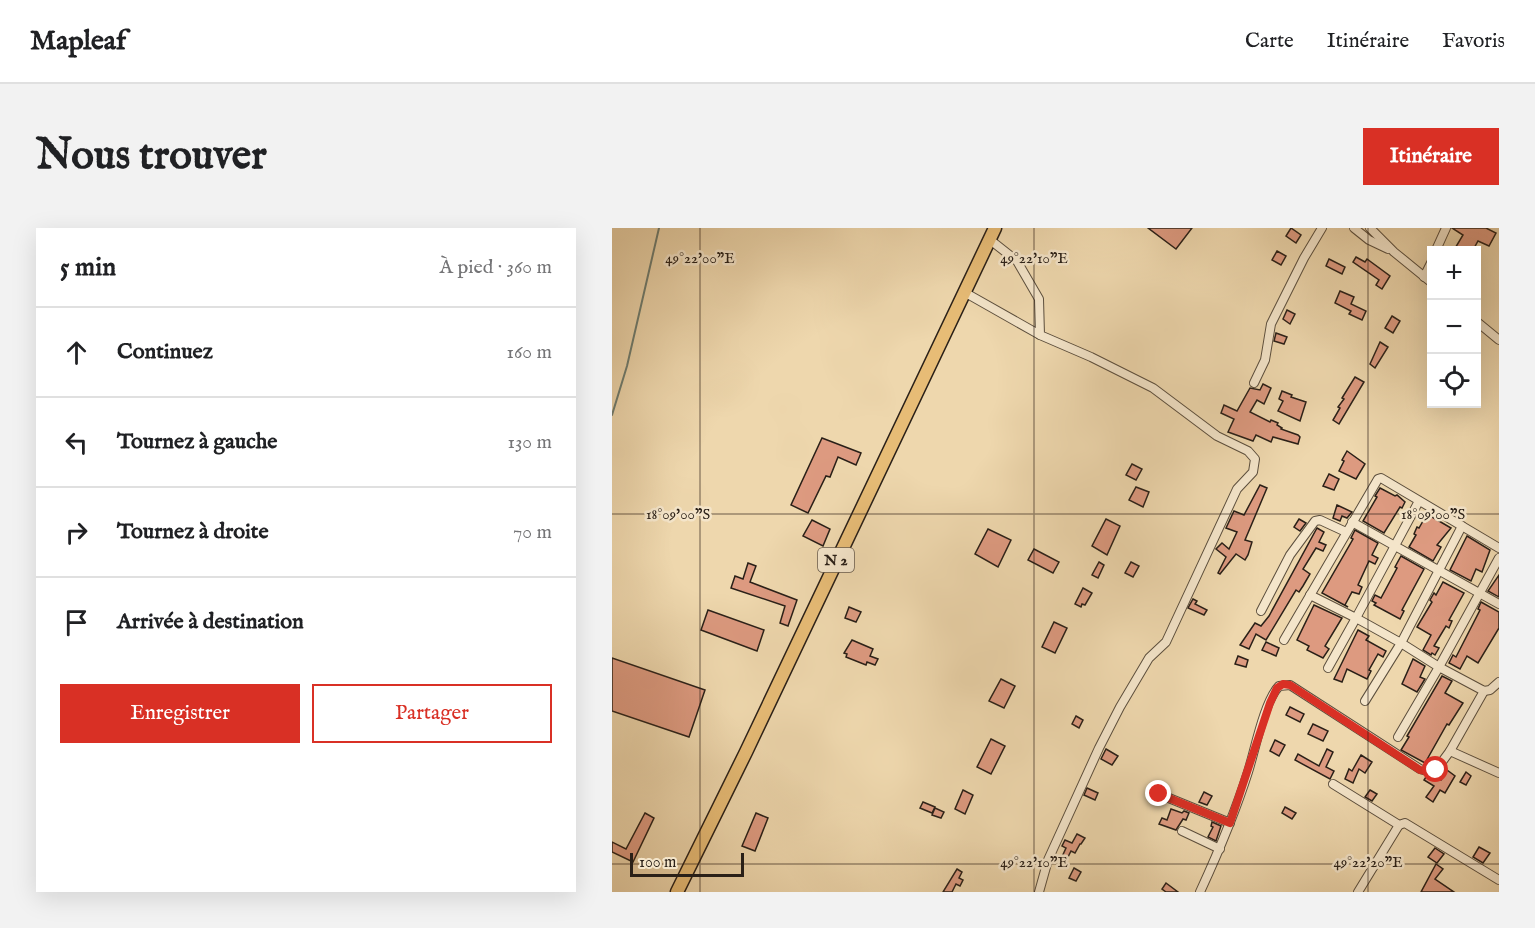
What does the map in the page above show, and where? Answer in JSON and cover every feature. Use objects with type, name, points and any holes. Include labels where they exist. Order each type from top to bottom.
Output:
[{"type":"main road","name":"N 2","points":[[677,892],[746,752],[992,233]]},
{"type":"street","points":[[1254,383],[1266,360],[1271,324],[1304,258],[1322,228]]},
{"type":"street","points":[[1354,228],[1369,240],[1394,252]]},
{"type":"street","points":[[1370,228],[1427,280]]},
{"type":"street","points":[[1438,246],[1446,228]]},
{"type":"street","points":[[992,233],[1017,261],[1039,299],[1040,335]]},
{"type":"street","points":[[1424,277],[1427,270]]},
{"type":"street","points":[[964,292],[1040,335],[1153,388],[1217,436],[1248,451],[1255,459],[1253,472],[1237,489],[1166,642],[1149,658],[1099,748],[1048,860],[1039,892]]},
{"type":"street","points":[[1481,325],[1499,340]]},
{"type":"street","points":[[1284,640],[1375,483],[1381,478],[1499,548]]},
{"type":"street","points":[[1328,668],[1419,501]]},
{"type":"street","points":[[1261,611],[1290,555],[1315,521],[1320,520],[1346,532]]},
{"type":"street","points":[[1352,522],[1499,604]]},
{"type":"street","points":[[1365,701],[1401,643],[1462,526]]},
{"type":"street","points":[[1398,737],[1499,558]]},
{"type":"street","points":[[1310,595],[1356,618],[1484,691],[1490,690],[1499,682]]},
{"type":"street","points":[[1200,892],[1230,823],[1263,721],[1277,688],[1283,684],[1290,685],[1420,770],[1427,771],[1436,770],[1450,752],[1484,691]]},
{"type":"street","points":[[1450,752],[1499,773]]},
{"type":"street","points":[[1333,784],[1399,825]]},
{"type":"street","points":[[1159,794],[1230,823]]},
{"type":"street","points":[[1358,892],[1399,825],[1405,823],[1499,880]]},
{"type":"street","points":[[1182,831],[1220,849]]},
{"type":"building","points":[[1148,228],[1192,228],[1176,249]]},
{"type":"building","points":[[1291,228],[1301,235],[1296,243],[1286,236]]},
{"type":"building","points":[[1452,228],[1486,228],[1496,233],[1489,246],[1478,241],[1475,246],[1456,246],[1463,235]]},
{"type":"building","points":[[1277,251],[1286,256],[1281,265],[1272,260]]},
{"type":"building","points":[[1356,257],[1365,262],[1367,259],[1390,276],[1382,289],[1376,285],[1379,280],[1353,262]]},
{"type":"building","points":[[1329,259],[1345,267],[1342,274],[1326,266]]},
{"type":"building","points":[[1340,291],[1354,297],[1351,304],[1366,311],[1362,320],[1349,314],[1351,311],[1335,303]]},
{"type":"building","points":[[1287,310],[1295,314],[1290,324],[1283,319]]},
{"type":"building","points":[[1392,316],[1400,321],[1393,333],[1385,328]]},
{"type":"building","points":[[1276,333],[1287,337],[1284,344],[1274,341]]},
{"type":"building","points":[[1380,342],[1388,347],[1375,368],[1370,364]]},
{"type":"building","points":[[1355,377],[1364,382],[1339,424],[1333,420],[1344,399],[1342,398]]},
{"type":"building","points":[[1263,384],[1271,388],[1264,404],[1257,400],[1250,412],[1270,422],[1271,420],[1278,423],[1281,429],[1298,435],[1300,437],[1298,444],[1273,437],[1271,442],[1256,435],[1253,441],[1228,432],[1234,419],[1221,413],[1224,405],[1237,411],[1250,388],[1260,390]]},
{"type":"building","points":[[1282,391],[1306,402],[1300,421],[1278,411],[1283,401],[1279,399]]},
{"type":"building","points":[[822,438],[861,453],[856,465],[838,457],[830,477],[826,476],[808,513],[791,505]]},
{"type":"building","points":[[1347,451],[1365,464],[1356,479],[1339,471]]},
{"type":"building","points":[[1132,464],[1142,469],[1136,480],[1126,475]]},
{"type":"building","points":[[1329,474],[1339,479],[1334,490],[1323,486]]},
{"type":"building","points":[[1260,485],[1267,488],[1245,540],[1252,542],[1248,555],[1245,560],[1236,554],[1220,574],[1218,573],[1226,557],[1216,549],[1222,543],[1229,549],[1237,532],[1226,528],[1234,511],[1244,515]]},
{"type":"building","points":[[1136,487],[1149,492],[1143,507],[1129,500]]},
{"type":"building","points":[[1380,488],[1397,495],[1405,502],[1384,533],[1363,521]]},
{"type":"building","points":[[1337,505],[1352,512],[1347,518],[1342,516],[1340,521],[1333,518]]},
{"type":"building","points":[[1427,514],[1451,528],[1437,545],[1441,547],[1433,561],[1409,547],[1416,535],[1414,534],[1417,527],[1419,528]]},
{"type":"building","points":[[1106,519],[1120,526],[1107,555],[1092,546]]},
{"type":"building","points":[[1299,519],[1306,523],[1300,531],[1294,527]]},
{"type":"building","points":[[812,520],[830,529],[823,546],[803,536]]},
{"type":"building","points":[[1317,528],[1324,532],[1319,542],[1326,545],[1323,551],[1316,548],[1303,569],[1310,574],[1303,586],[1299,592],[1296,590],[1266,640],[1256,634],[1249,649],[1240,645],[1255,623],[1261,626],[1269,616]]},
{"type":"building","points":[[988,529],[1011,540],[998,567],[975,554]]},
{"type":"building","points":[[1355,530],[1378,543],[1372,555],[1378,558],[1375,564],[1369,561],[1358,585],[1362,587],[1359,594],[1352,592],[1345,605],[1348,607],[1322,593],[1353,539],[1351,538]]},
{"type":"building","points":[[1467,536],[1490,550],[1482,572],[1476,569],[1471,581],[1450,570]]},
{"type":"building","points":[[1034,549],[1059,562],[1053,573],[1028,560]]},
{"type":"building","points":[[1401,556],[1424,569],[1402,610],[1404,611],[1400,619],[1374,605],[1376,603],[1372,601],[1375,595],[1381,598]]},
{"type":"building","points":[[1099,562],[1104,565],[1098,578],[1092,575]]},
{"type":"building","points":[[1131,562],[1139,566],[1133,577],[1125,573]]},
{"type":"building","points":[[748,563],[756,566],[750,582],[797,600],[788,626],[780,623],[785,606],[731,588],[735,576],[743,579]]},
{"type":"building","points":[[1499,575],[1499,597],[1488,591]]},
{"type":"building","points":[[1443,582],[1464,593],[1449,620],[1452,621],[1449,628],[1446,626],[1434,646],[1439,648],[1435,655],[1432,653],[1431,655],[1423,650],[1431,635],[1417,627],[1432,602],[1430,600],[1434,593],[1436,595]]},
{"type":"building","points":[[1083,588],[1092,593],[1085,605],[1082,604],[1081,607],[1075,604]]},
{"type":"building","points":[[1193,599],[1197,601],[1195,604],[1207,610],[1204,615],[1188,608]]},
{"type":"building","points":[[1481,602],[1499,612],[1499,628],[1478,663],[1467,656],[1460,669],[1449,663],[1453,655],[1456,657],[1480,610],[1478,609]]},
{"type":"building","points":[[1314,605],[1342,618],[1325,646],[1329,649],[1323,658],[1307,650],[1309,646],[1297,640]]},
{"type":"building","points":[[849,607],[861,612],[856,622],[845,618]]},
{"type":"building","points":[[708,610],[764,630],[757,651],[701,630]]},
{"type":"building","points":[[1054,622],[1067,628],[1055,653],[1042,647]]},
{"type":"building","points":[[1358,630],[1369,636],[1366,640],[1386,651],[1383,657],[1378,654],[1367,679],[1347,669],[1342,682],[1334,679]]},
{"type":"building","points":[[852,640],[873,649],[870,656],[878,659],[875,665],[867,662],[866,665],[846,657],[847,654],[844,653]]},
{"type":"building","points":[[1266,642],[1279,648],[1276,656],[1262,650]]},
{"type":"building","points":[[1238,656],[1248,660],[1246,667],[1235,664]]},
{"type":"building","points":[[612,658],[705,690],[689,737],[612,711]]},
{"type":"building","points":[[1413,659],[1425,666],[1420,677],[1425,679],[1417,692],[1402,684]]},
{"type":"building","points":[[1442,676],[1452,681],[1445,693],[1463,703],[1449,725],[1447,724],[1425,763],[1401,750]]},
{"type":"building","points":[[1001,679],[1015,686],[1004,708],[989,701]]},
{"type":"building","points":[[1290,707],[1304,714],[1300,722],[1286,715]]},
{"type":"building","points":[[1076,716],[1083,720],[1079,728],[1072,724]]},
{"type":"building","points":[[1313,724],[1328,731],[1323,741],[1308,734]]},
{"type":"building","points":[[991,739],[1005,746],[991,774],[977,767]]},
{"type":"building","points":[[1275,740],[1285,745],[1279,756],[1270,751]]},
{"type":"building","points":[[1106,749],[1118,756],[1112,765],[1101,759]]},
{"type":"building","points":[[1327,749],[1333,752],[1326,767],[1334,771],[1330,779],[1295,760],[1298,754],[1319,766]]},
{"type":"building","points":[[1361,755],[1372,762],[1365,773],[1359,769],[1353,783],[1345,779],[1349,769],[1352,771]]},
{"type":"building","points":[[1447,770],[1455,776],[1445,793],[1440,790],[1433,802],[1426,797],[1434,786],[1424,780],[1426,777],[1434,776],[1441,780]]},
{"type":"building","points":[[1466,772],[1471,776],[1466,785],[1460,782]]},
{"type":"building","points":[[1087,788],[1098,793],[1095,800],[1084,795]]},
{"type":"building","points":[[963,790],[973,795],[965,814],[955,809]]},
{"type":"building","points":[[1370,790],[1377,794],[1372,801],[1365,797]]},
{"type":"building","points":[[1204,792],[1212,796],[1207,805],[1199,802]]},
{"type":"building","points":[[923,802],[935,807],[932,813],[920,808]]},
{"type":"building","points":[[1285,807],[1296,813],[1292,819],[1282,813]]},
{"type":"building","points":[[935,808],[944,812],[941,818],[932,815]]},
{"type":"building","points":[[1171,809],[1189,813],[1186,820],[1183,819],[1176,830],[1159,824],[1162,818],[1167,820]]},
{"type":"building","points":[[645,813],[654,818],[633,862],[612,852],[612,842],[626,849]]},
{"type":"building","points":[[756,813],[768,818],[755,851],[742,846]]},
{"type":"building","points":[[1212,822],[1221,826],[1216,841],[1208,837],[1213,827]]},
{"type":"building","points":[[1077,834],[1085,838],[1075,853],[1071,851],[1064,865],[1059,863],[1066,848],[1062,846],[1065,840],[1072,843]]},
{"type":"building","points":[[1479,847],[1490,853],[1483,863],[1473,857]]},
{"type":"building","points":[[1435,848],[1444,854],[1437,863],[1428,857]]},
{"type":"building","points":[[1436,864],[1443,869],[1435,879],[1454,892],[1421,892]]},
{"type":"building","points":[[1074,868],[1081,872],[1076,881],[1069,878]]},
{"type":"building","points":[[957,869],[962,872],[959,878],[963,880],[960,886],[956,884],[952,892],[943,892]]},
{"type":"building","points":[[1166,883],[1178,892],[1166,892],[1162,889]]},
{"type":"waterway","points":[[612,415],[627,366],[659,228]]},
{"type":"route","points":[[1159,794],[1230,823],[1263,721],[1277,688],[1283,684],[1290,685],[1420,770],[1436,770]]}]
